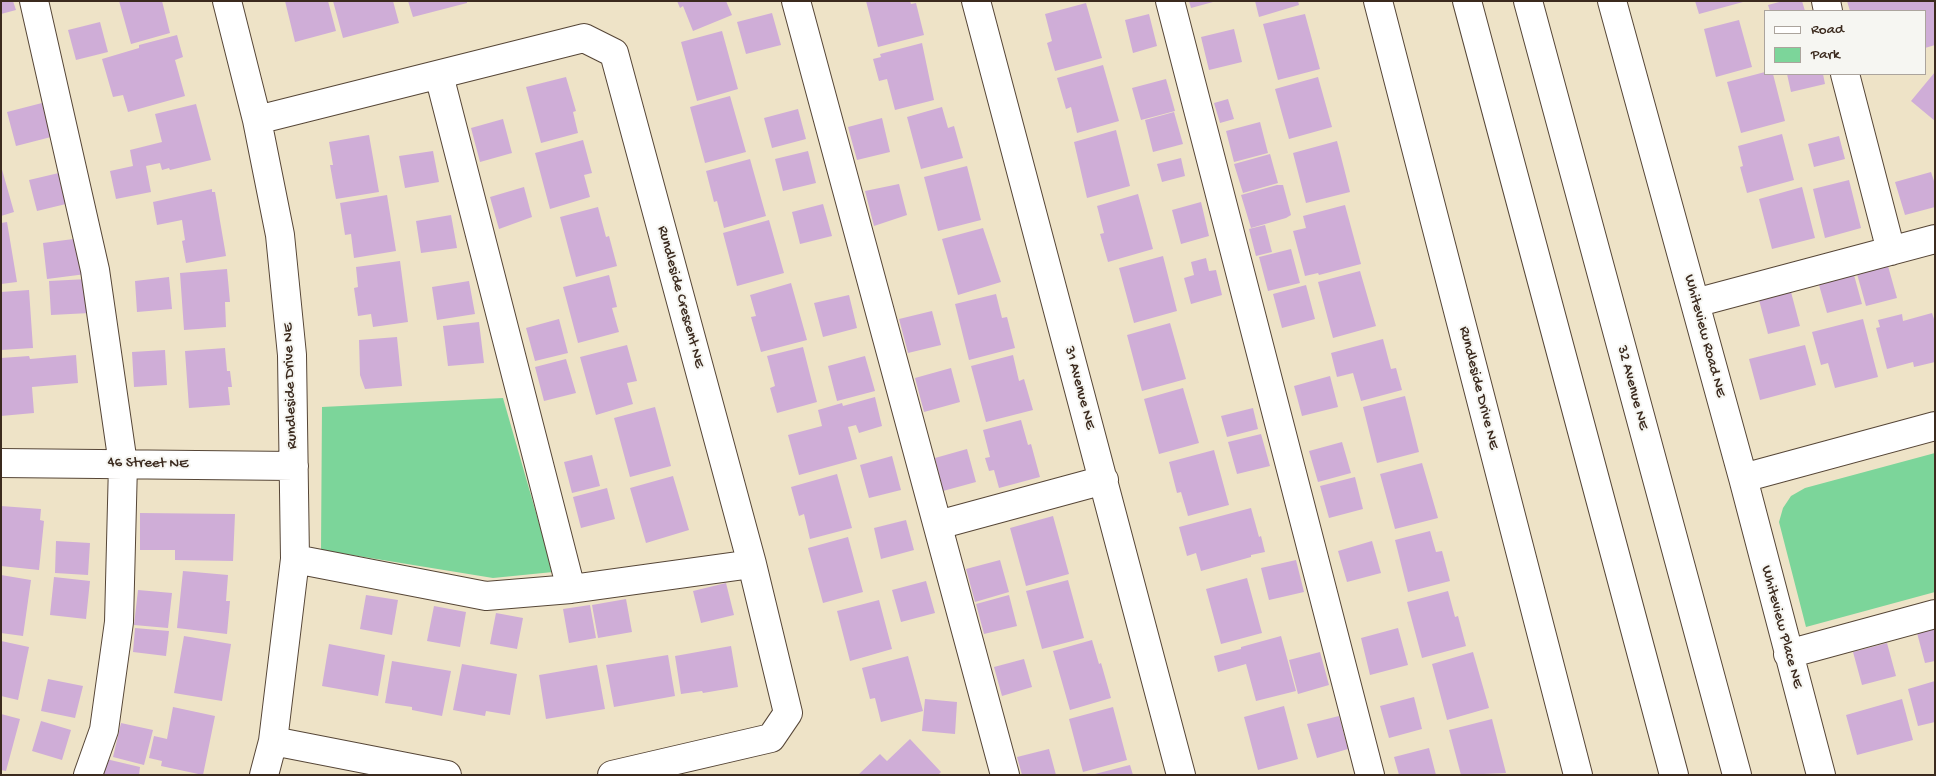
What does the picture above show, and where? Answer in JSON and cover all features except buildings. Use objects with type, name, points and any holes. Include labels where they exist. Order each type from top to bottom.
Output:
[{"type":"street","points":[[34,1],[94,270],[123,464],[119,622],[104,730],[88,775]]},
{"type":"street","name":"Rundleside Drive NE","points":[[227,1],[257,120],[281,244],[292,355],[295,559],[273,741],[264,775]]},
{"type":"street","points":[[796,1],[1005,775]]},
{"type":"street","name":"31 Avenue NE","points":[[976,1],[1181,775]]},
{"type":"street","points":[[1170,1],[1370,775]]},
{"type":"street","name":"Rundleside Drive NE","points":[[1378,1],[1578,775]]},
{"type":"street","points":[[1467,1],[1674,775]]},
{"type":"street","name":"32 Avenue NE","points":[[1528,1],[1737,775]]},
{"type":"street","name":"Whiteview Road NE","points":[[1612,1],[1743,478]]},
{"type":"street","name":"Rundleside Crescent NE","points":[[257,120],[584,38],[614,53],[752,564],[788,713],[771,738],[612,775]]},
{"type":"street","points":[[439,75],[571,589]]},
{"type":"street","points":[[1845,75],[1891,251]]},
{"type":"street","points":[[1695,302],[1935,239]]},
{"type":"street","points":[[1743,478],[1935,426]]},
{"type":"street","name":"46 Street NE","points":[[1,463],[294,466]]},
{"type":"street","name":"Whiteview Place NE","points":[[1743,478],[1821,775]]},
{"type":"street","points":[[938,525],[1104,480]]},
{"type":"street","points":[[295,559],[486,596],[571,589],[752,564]]},
{"type":"street","points":[[1788,654],[1935,614]]},
{"type":"street","points":[[273,741],[447,775]]},
{"type":"green space","points":[[503,398],[553,572],[493,578],[321,550],[322,407]]},
{"type":"green space","points":[[1935,453],[1935,592],[1806,627],[1779,522],[1783,508],[1791,496],[1805,488]]}]
